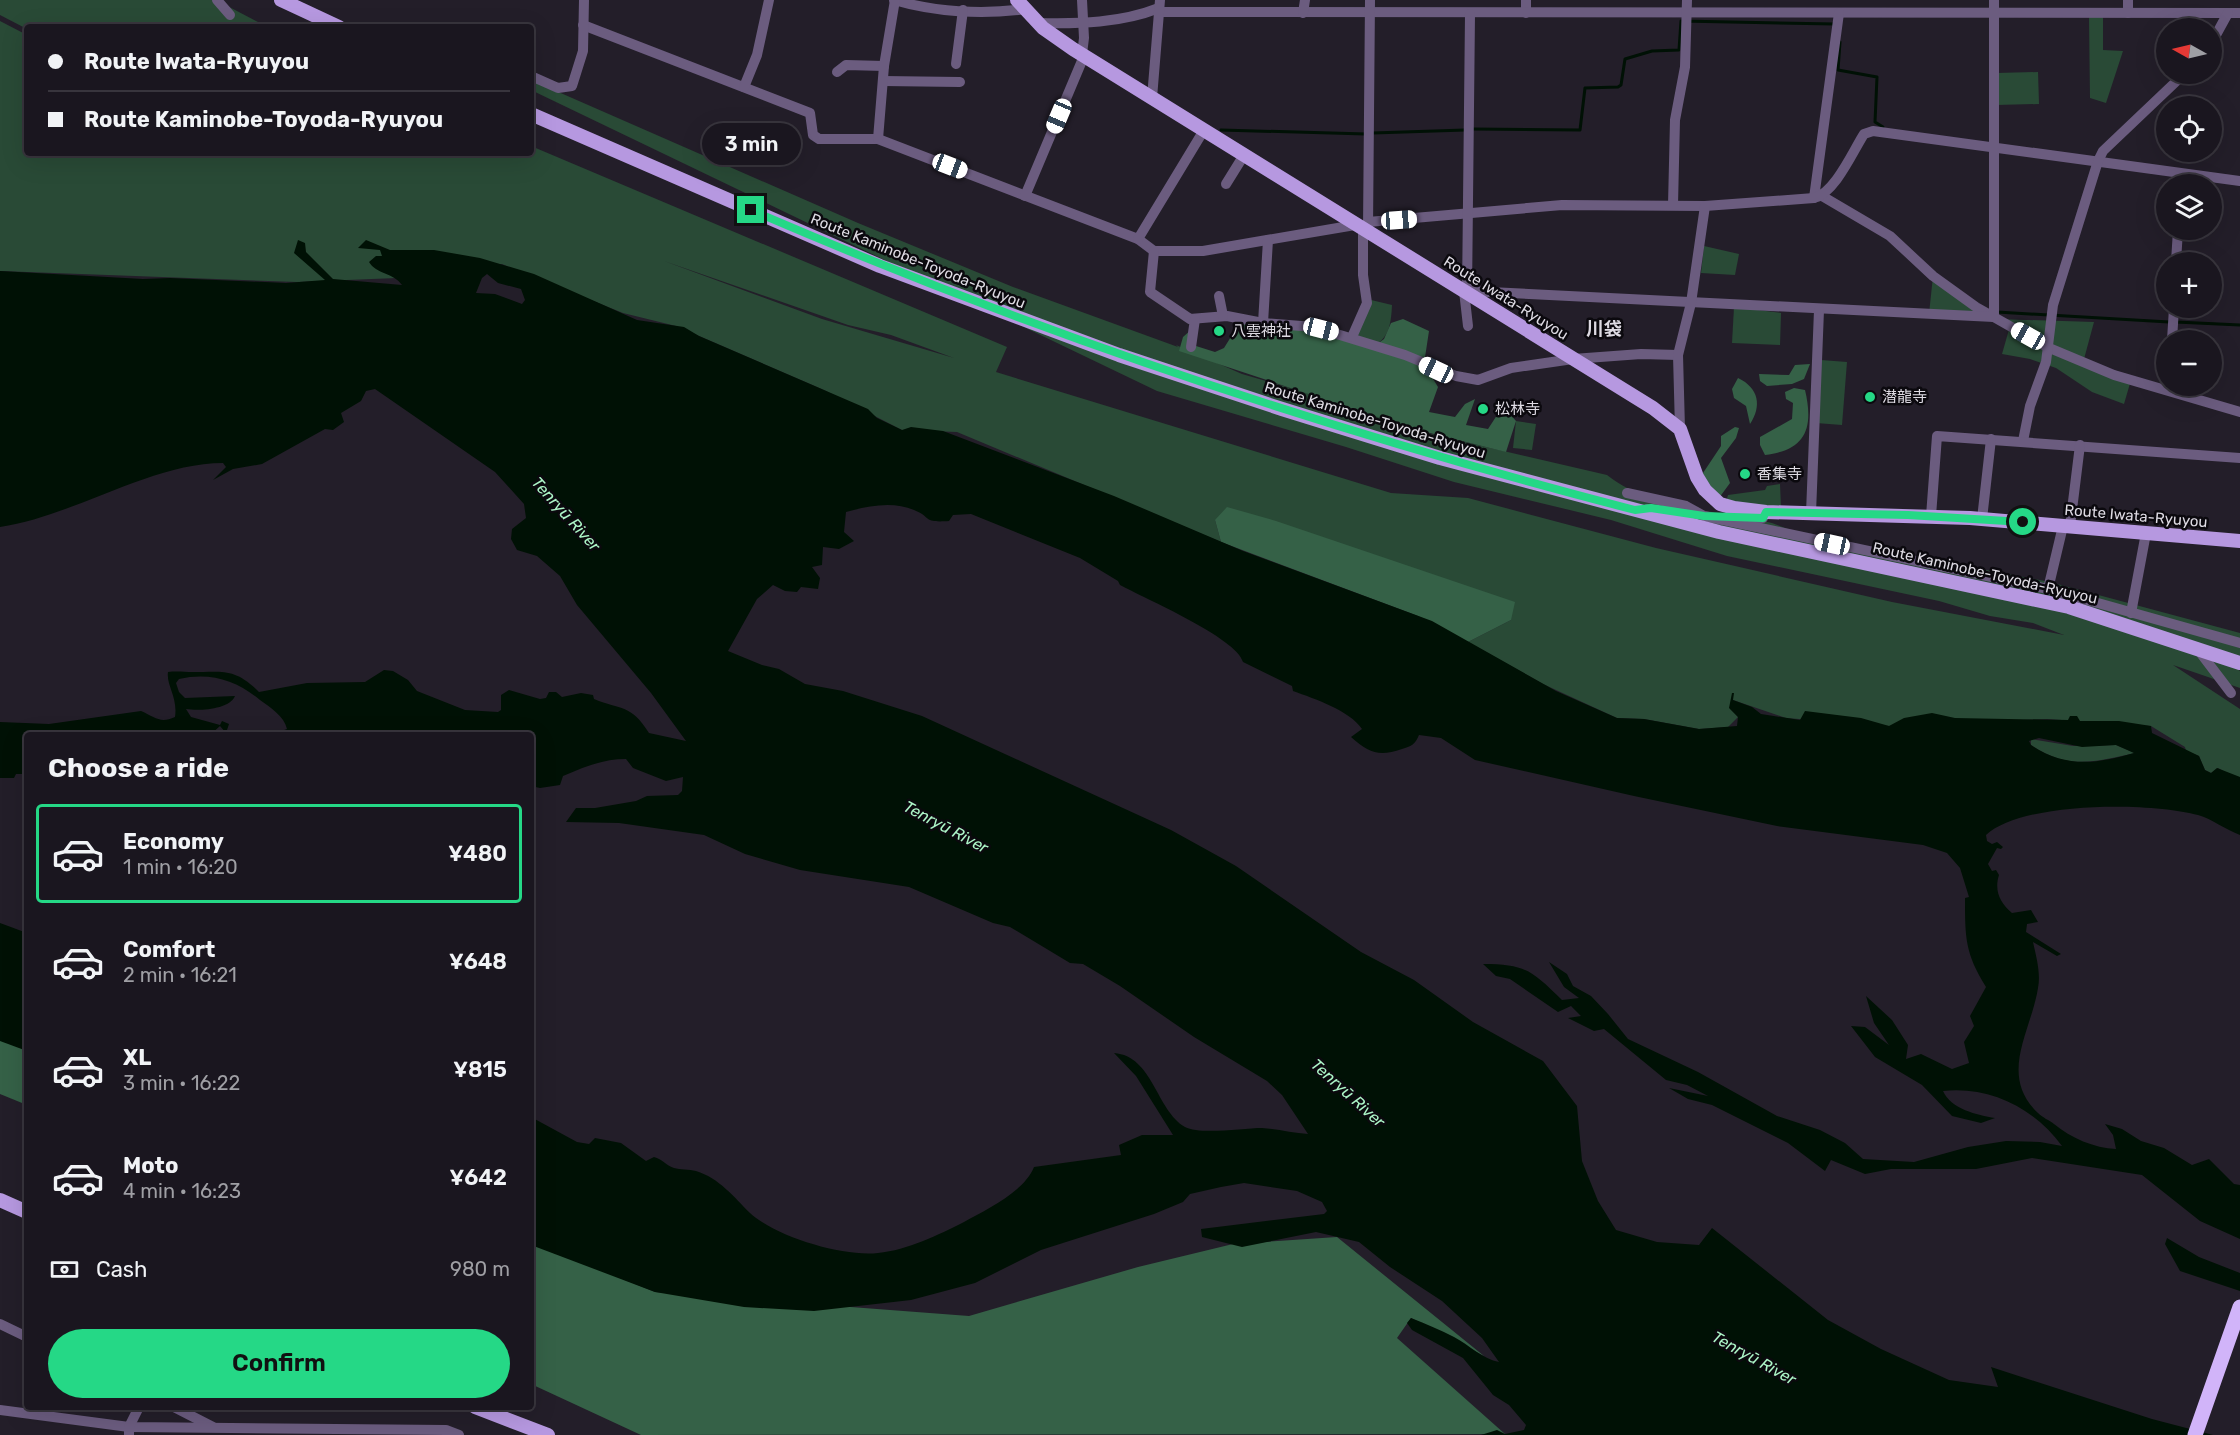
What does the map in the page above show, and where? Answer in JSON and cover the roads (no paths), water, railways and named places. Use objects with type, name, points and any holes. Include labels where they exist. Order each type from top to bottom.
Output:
[{"type":"highway","points":[[2195,1435],[2240,1307]]},
{"type":"main road","points":[[281,0],[333,24]]},
{"type":"main road","name":"Route Iwata-Ryuyou","points":[[1021,5],[1038,24],[1083,55],[1653,408],[1680,429],[1697,477],[1713,498],[1734,508],[1766,512],[1982,519],[2240,541]]},
{"type":"main road","name":"Route Kaminobe-Toyoda-Ryuyou","points":[[534,115],[880,266],[1009,316],[1282,409],[1440,458],[1719,532],[2020,595],[2113,620],[2240,663]]},
{"type":"main road","points":[[0,1200],[24,1211]]},
{"type":"main road","points":[[484,1410],[548,1435]]},
{"type":"street","points":[[217,0],[230,15]]},
{"type":"street","points":[[534,77],[558,88],[572,86],[583,51],[584,0]]},
{"type":"street","points":[[744,87],[757,55],[769,0]]},
{"type":"street","points":[[878,139],[884,66],[895,0],[918,7],[999,13],[1021,5]]},
{"type":"street","points":[[1025,195],[1083,55],[1082,0]]},
{"type":"street","points":[[1303,13],[1305,0]]},
{"type":"street","points":[[1352,337],[1367,303],[1363,275],[1370,0]]},
{"type":"street","points":[[1526,0],[1526,13]]},
{"type":"street","points":[[1673,205],[1675,120],[1685,67],[1687,0]]},
{"type":"street","points":[[1994,0],[1995,317]]},
{"type":"street","points":[[2128,0],[2128,13]]},
{"type":"street","points":[[1152,98],[1160,7]]},
{"type":"street","points":[[1038,24],[1084,23],[1116,19],[1160,7],[1370,14],[2240,13]]},
{"type":"street","points":[[956,64],[963,10]]},
{"type":"street","points":[[1818,197],[1839,13]]},
{"type":"street","points":[[2222,24],[2228,13]]},
{"type":"street","points":[[1468,326],[1470,14]]},
{"type":"street","points":[[584,25],[810,113],[813,135],[819,139],[878,139],[1138,239],[1154,251],[1203,251],[1364,227],[1562,205],[1705,206],[1818,197],[1890,236],[1933,276],[1995,317],[2048,347],[2114,375],[2156,386]]},
{"type":"street","points":[[837,72],[846,65],[884,66]]},
{"type":"street","points":[[883,81],[960,82]]},
{"type":"street","points":[[2023,441],[2030,406],[2046,362],[2053,304],[2098,161],[2103,151],[2173,84]]},
{"type":"street","points":[[1138,239],[1204,130]]},
{"type":"street","points":[[1818,197],[1832,186],[1864,134],[1873,131],[2098,161],[2158,174]]},
{"type":"street","points":[[1226,184],[1244,155]]},
{"type":"street","points":[[2222,180],[2240,181]]},
{"type":"street","points":[[1680,429],[1678,355],[1691,303],[1705,206]]},
{"type":"street","points":[[1263,323],[1268,240]]},
{"type":"street","points":[[1154,251],[1150,292],[1190,319],[1223,316],[1263,323],[1314,327],[1405,355],[1446,373],[1478,380],[1511,368],[1573,359],[1678,355]]},
{"type":"street","points":[[1467,292],[1995,317]]},
{"type":"street","points":[[1219,296],[1223,316]]},
{"type":"street","points":[[1811,513],[1819,310]]},
{"type":"street","points":[[1191,347],[1195,319]]},
{"type":"street","points":[[2191,396],[2240,412]]},
{"type":"street","points":[[1930,516],[1937,435],[2240,458]]},
{"type":"street","points":[[1982,519],[1991,439]]},
{"type":"street","points":[[2048,590],[2066,526],[2080,445]]},
{"type":"street","points":[[1627,493],[1686,506],[1704,516],[1763,518],[1766,512]]},
{"type":"street","points":[[1635,510],[1651,508],[1704,516],[2048,590],[2240,643]]},
{"type":"street","points":[[2132,612],[2146,533]]},
{"type":"street","points":[[2196,647],[2231,693]]},
{"type":"street","points":[[0,1324],[24,1336]]},
{"type":"street","points":[[0,1410],[129,1431],[216,1428],[347,1433],[446,1430],[459,1435]]},
{"type":"street","points":[[129,1431],[138,1410]]},
{"type":"street","points":[[180,1410],[216,1428]]},
{"type":"water","name":"Tenryū River","points":[[298,240],[305,243],[306,252],[333,279],[402,285],[372,266],[369,262],[376,256],[382,256],[380,250],[358,248],[366,240],[390,250],[434,250],[480,258],[534,274],[637,320],[684,327],[699,336],[868,409],[877,418],[902,430],[911,427],[943,431],[1114,496],[1243,551],[1432,621],[1556,691],[1617,718],[1644,719],[1699,729],[1737,726],[1738,717],[1729,708],[1732,693],[1734,693],[1733,700],[1752,707],[1761,714],[1800,720],[1805,711],[1861,718],[1889,726],[1904,718],[1932,713],[1955,718],[2068,720],[2070,716],[2077,716],[2080,721],[2119,721],[2151,726],[2152,733],[2199,756],[2205,770],[2211,773],[2217,768],[2240,777],[2240,835],[2198,815],[2177,811],[2088,807],[2028,816],[2004,824],[1986,835],[1987,841],[1992,844],[1997,842],[2003,847],[1997,848],[1988,864],[1992,871],[1996,870],[1999,875],[1997,886],[2001,901],[2012,913],[2031,910],[2038,922],[2027,924],[2026,932],[2061,954],[2057,956],[2033,942],[2039,982],[2020,1053],[2019,1068],[2020,1084],[2026,1099],[2038,1113],[2068,1134],[2091,1144],[2116,1149],[2113,1135],[2105,1124],[2122,1129],[2141,1141],[2164,1148],[2192,1165],[2209,1159],[2234,1184],[2240,1185],[2240,1239],[2200,1221],[2142,1175],[2032,1158],[1976,1169],[1891,1169],[1865,1174],[1831,1160],[1825,1171],[1788,1143],[1712,1105],[1688,1099],[1669,1088],[1708,1096],[1687,1085],[1666,1080],[1604,1029],[1594,1031],[1568,1018],[1581,1016],[1571,1006],[1558,1012],[1510,979],[1496,976],[1483,964],[1519,968],[1535,976],[1562,1000],[1579,998],[1564,987],[1549,962],[1567,974],[1573,986],[1591,996],[1628,1039],[1698,1072],[1777,1116],[1820,1130],[1845,1143],[1863,1159],[1914,1162],[1968,1147],[2006,1141],[2040,1142],[2062,1146],[2038,1121],[2010,1102],[1994,1096],[1960,1090],[1943,1091],[1958,1107],[1995,1118],[1981,1123],[1952,1116],[1922,1085],[1875,1057],[1851,1026],[1865,1027],[1889,1045],[1874,1023],[1866,996],[1892,1020],[1908,1045],[1906,1059],[1921,1054],[1952,1069],[1969,1063],[1964,1042],[1974,1026],[1970,1016],[1986,987],[1974,964],[1968,945],[1965,898],[1969,897],[1960,868],[1947,853],[1923,845],[1777,826],[1475,760],[1441,738],[1419,735],[1408,747],[1387,753],[1369,750],[1351,737],[1362,729],[1349,716],[1293,691],[1292,686],[1243,662],[1237,652],[1208,631],[1120,585],[1118,581],[1080,558],[971,514],[953,515],[949,521],[940,521],[931,520],[906,507],[889,505],[871,506],[846,512],[844,532],[854,541],[839,549],[823,547],[822,565],[812,567],[820,578],[818,589],[801,587],[797,592],[785,591],[773,585],[757,599],[728,651],[762,665],[779,669],[805,684],[843,691],[922,716],[1171,830],[1236,866],[1361,952],[1414,980],[1473,1022],[1543,1061],[1577,1106],[1582,1161],[1598,1201],[1616,1230],[1657,1242],[1699,1245],[1712,1228],[1828,1320],[1881,1349],[1949,1380],[1998,1387],[1991,1367],[2152,1419],[2213,1435],[1481,1435],[1497,1430],[1505,1434],[1524,1430],[1526,1425],[1509,1405],[1493,1395],[1463,1358],[1412,1330],[1407,1323],[1411,1318],[1433,1327],[1487,1358],[1499,1362],[1482,1338],[1442,1301],[1390,1267],[1359,1242],[1316,1232],[1242,1247],[1202,1237],[1201,1229],[1324,1214],[1327,1211],[1322,1202],[1297,1191],[1244,1183],[1190,1194],[1183,1202],[1154,1214],[1041,1250],[975,1283],[911,1300],[814,1311],[744,1307],[655,1292],[534,1246],[534,1119],[577,1142],[589,1144],[595,1138],[621,1143],[646,1161],[654,1157],[674,1168],[704,1174],[726,1189],[750,1213],[776,1230],[829,1248],[864,1253],[878,1253],[912,1245],[964,1222],[1014,1192],[1034,1167],[1121,1155],[1119,1145],[1142,1135],[1173,1135],[1136,1076],[1114,1053],[1127,1056],[1137,1063],[1146,1073],[1167,1109],[1185,1127],[1201,1131],[1262,1128],[1308,1134],[1282,1095],[1267,1081],[1194,1037],[1120,986],[1083,964],[1070,963],[1010,927],[993,923],[909,887],[800,870],[745,854],[704,835],[619,823],[566,822],[576,808],[595,808],[636,801],[647,796],[678,795],[682,791],[683,777],[666,781],[633,768],[626,759],[609,760],[563,776],[560,785],[534,787],[534,732],[278,732],[287,729],[280,716],[242,687],[212,677],[190,677],[179,679],[176,683],[179,692],[185,698],[235,696],[232,701],[220,707],[186,709],[191,717],[220,725],[222,721],[229,724],[226,732],[220,726],[213,732],[24,732],[24,778],[23,774],[16,774],[14,778],[0,778],[0,722],[49,724],[141,711],[158,719],[170,719],[175,717],[175,710],[168,672],[229,673],[251,684],[259,692],[307,683],[365,682],[384,670],[393,671],[408,680],[417,691],[465,710],[498,712],[501,710],[501,695],[509,690],[540,699],[546,698],[549,692],[556,692],[562,697],[581,693],[593,695],[594,699],[631,712],[649,733],[686,741],[651,693],[577,605],[560,576],[537,556],[517,550],[511,539],[512,529],[526,518],[524,504],[495,472],[375,389],[366,391],[361,401],[341,413],[344,422],[333,430],[325,429],[262,464],[233,469],[213,480],[226,467],[223,463],[196,465],[168,471],[56,512],[0,527],[0,271],[143,279],[286,283],[325,280],[294,253]],"holes":[[[487,274],[498,283],[521,289],[525,300],[522,304],[495,294],[476,293],[482,278]],[[2039,738],[2082,747],[2116,745],[2134,753],[2107,760],[2069,761],[2056,758],[2031,745],[2029,741]]]},
{"type":"water","points":[[0,923],[24,932],[24,1050],[0,1041]]},
{"type":"water","points":[[2167,1238],[2199,1257],[2240,1273],[2240,1291],[2180,1271],[2165,1244]]},
{"type":"waterway","points":[[1472,129],[1580,130],[1585,88],[1621,85],[1625,59],[1652,51],[1679,50],[1681,21],[1835,24]]},
{"type":"waterway","points":[[1840,42],[1838,70],[1877,77],[1875,122],[1883,127]]},
{"type":"waterway","points":[[1221,130],[1366,134]]},
{"type":"waterway","points":[[1373,133],[1465,130]]},
{"type":"waterway","points":[[1997,312],[2169,322]]},
{"type":"waterway","points":[[2176,322],[2240,325]]},
{"type":"place","name":"八雲神社","points":[[1219,331]]},
{"type":"place","name":"潜龍寺","points":[[1870,397]]},
{"type":"place","name":"松林寺","points":[[1483,409]]},
{"type":"place","name":"香集寺","points":[[1745,474]]},
{"type":"district","name":"川袋","points":[[1604,329]]}]
